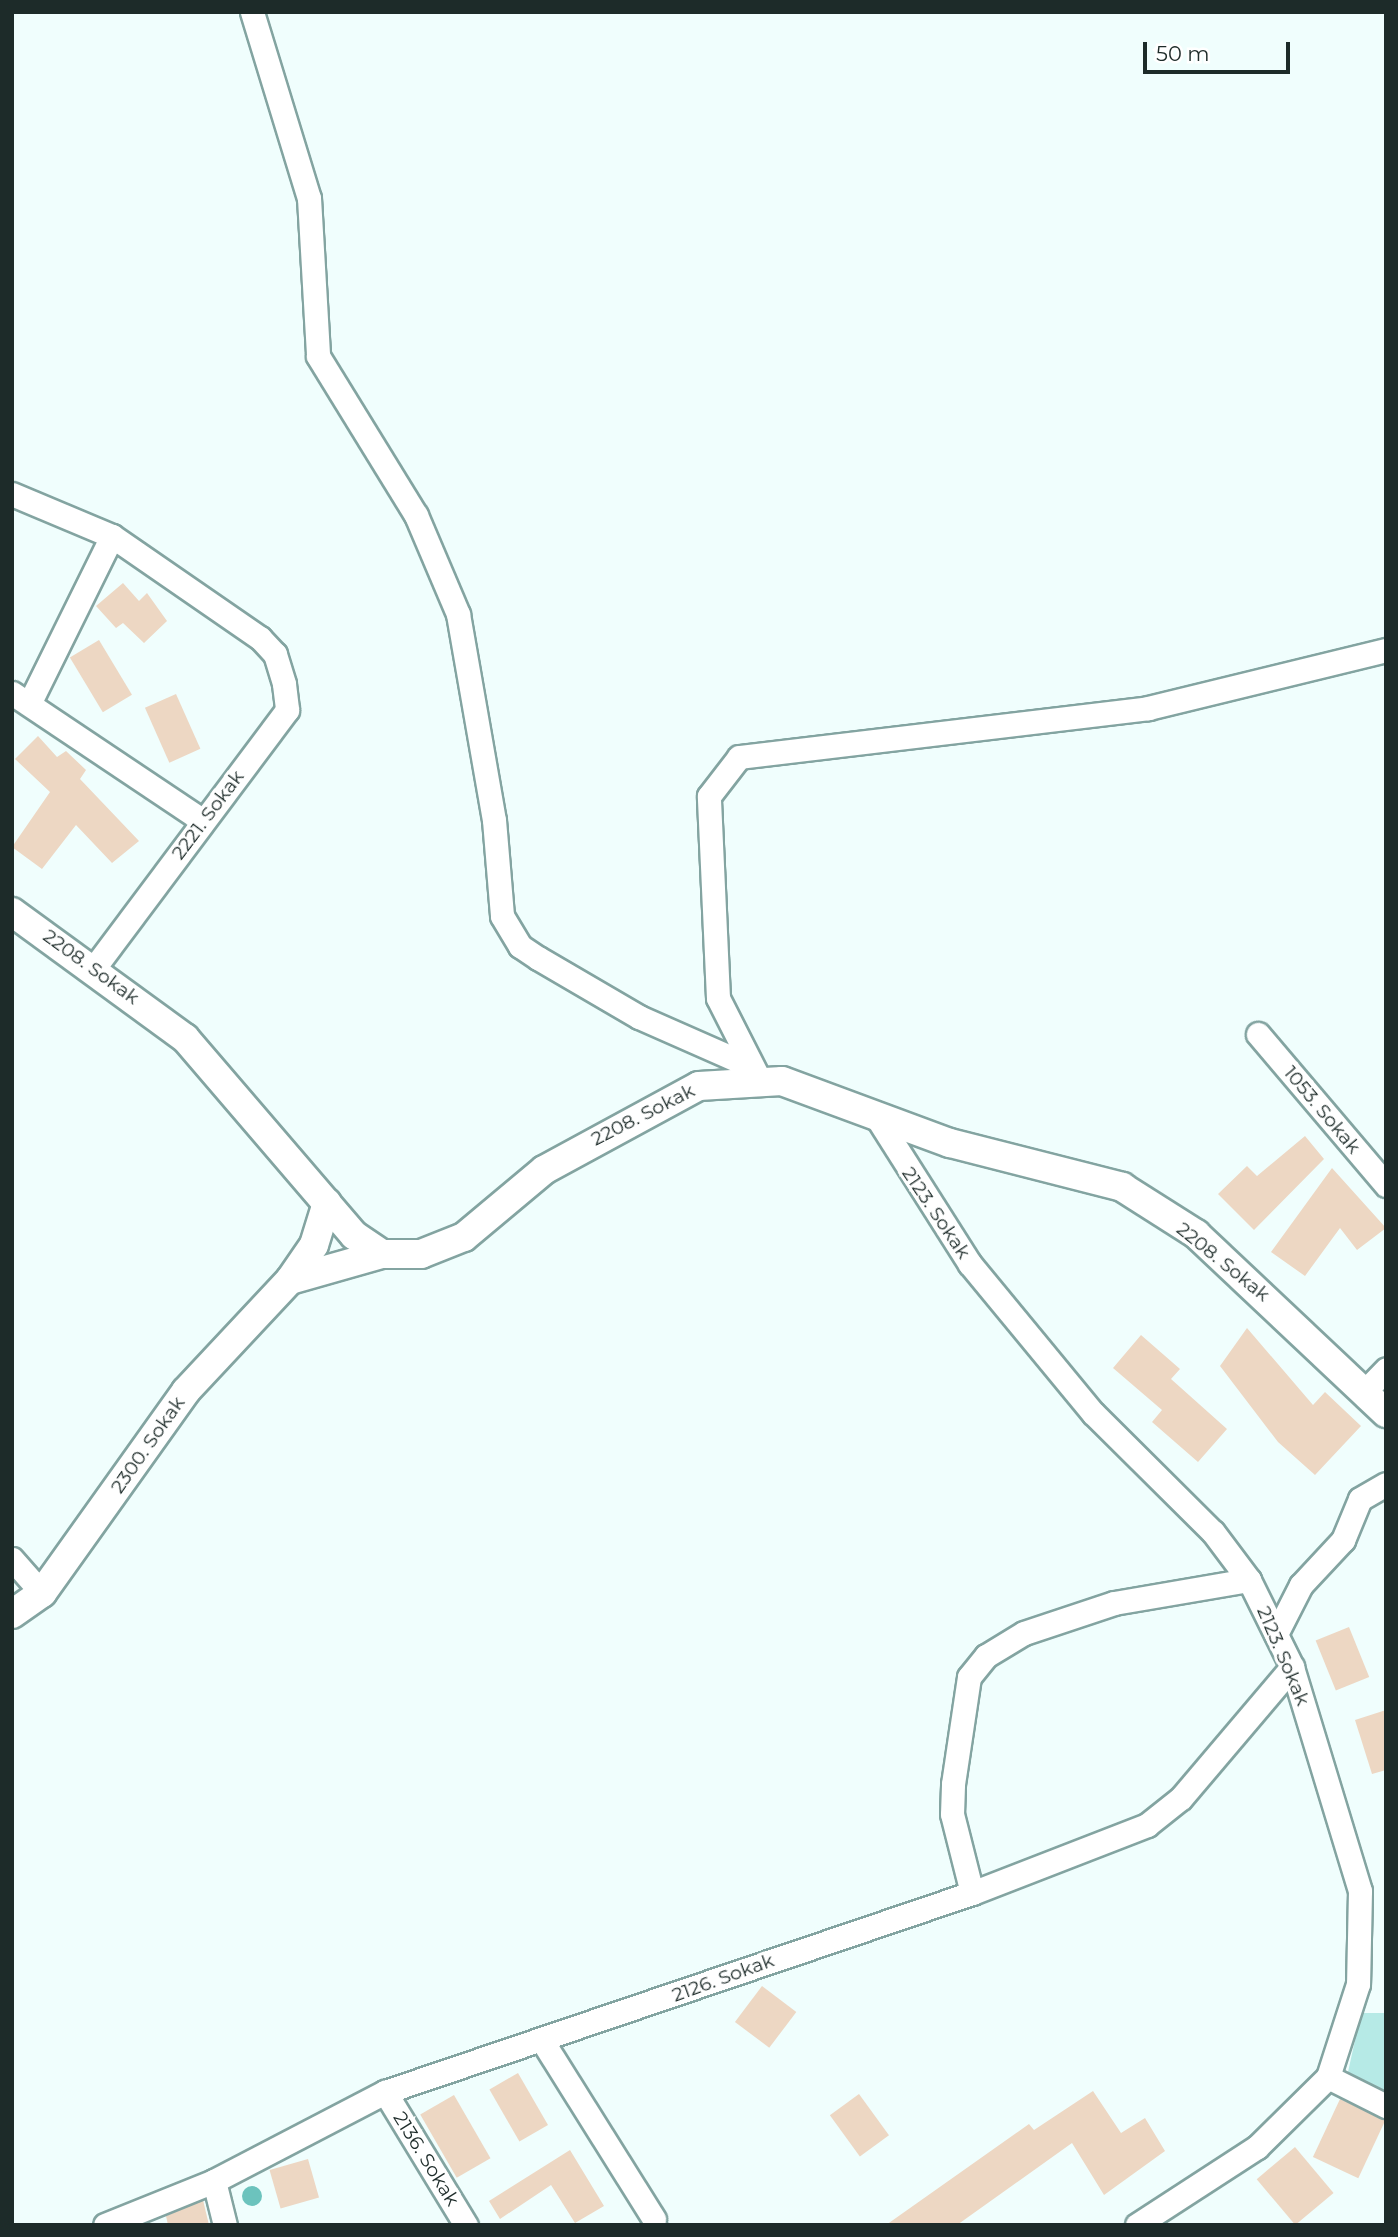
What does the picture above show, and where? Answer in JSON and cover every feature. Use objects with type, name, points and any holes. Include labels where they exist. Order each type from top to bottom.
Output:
[{"type":"street","points":[[252,12],[309,198],[318,356],[416,515],[458,614],[494,820],[502,916],[520,946],[538,958],[639,1017],[741,1062],[759,1079]]},
{"type":"street","points":[[12,494],[113,536],[22,696],[202,821]]},
{"type":"street","name":"2221. Sokak","points":[[95,967],[287,710],[275,654],[113,536]]},
{"type":"street","points":[[759,1079],[718,998],[709,796],[738,757],[1148,709],[1386,650]]},
{"type":"street","name":"2208. Sokak","points":[[12,912],[95,967],[224,1077],[341,1220],[382,1254],[421,1254],[464,1237],[544,1170],[670,1099],[699,1086],[759,1079],[808,1087],[876,1116],[985,1153],[1090,1175],[1137,1195],[1196,1234],[1366,1390],[1386,1413]]},
{"type":"street","name":"1053. Sokak","points":[[1258,1034],[1386,1185]]},
{"type":"street","name":"2123. Sokak","points":[[876,1116],[970,1264],[1093,1413],[1213,1532],[1249,1580],[1292,1667],[1360,1891],[1358,1984],[1328,2077],[1258,2147],[1137,2225]]},
{"type":"street","points":[[337,1264],[341,1220]]},
{"type":"street","name":"2300. Sokak","points":[[12,1614],[42,1593],[186,1391],[290,1280],[314,1245],[341,1220]]},
{"type":"street","points":[[290,1280],[337,1264],[382,1254]]},
{"type":"street","points":[[1366,1390],[1386,1369]]},
{"type":"street","points":[[1276,1634],[1301,1585],[1343,1540],[1360,1499],[1386,1484]]},
{"type":"street","points":[[12,1559],[42,1593]]},
{"type":"street","points":[[972,1893],[952,1814],[953,1784],[969,1677],[986,1656],[1024,1633],[1114,1603],[1249,1580]]},
{"type":"street","name":"2126. Sokak","points":[[105,2225],[214,2181],[385,2092],[543,2042],[972,1893],[1147,1825],[1181,1798],[1292,1667]]},
{"type":"street","points":[[543,2042],[653,2223]]},
{"type":"street","points":[[1328,2077],[1386,2106]]},
{"type":"street","name":"2136. Sokak","points":[[385,2092],[466,2225]]},
{"type":"street","points":[[214,2181],[225,2225]]},
{"type":"shaded area","points":[[1361,2013],[1386,2013],[1386,2092],[1348,2072]]},
{"type":"shaded area","points":[[252,2186],[259,2189],[262,2196],[259,2203],[252,2206],[245,2203],[242,2196],[245,2189]]},
{"type":"building","points":[[123,583],[139,601],[147,593],[167,621],[144,643],[123,623],[116,628],[96,606]]},
{"type":"building","points":[[99,640],[132,695],[103,712],[70,658]]},
{"type":"building","points":[[176,694],[200,749],[169,763],[145,708]]},
{"type":"building","points":[[38,736],[57,757],[66,751],[86,770],[80,779],[139,841],[112,863],[76,825],[42,869],[12,847],[50,792],[15,759]]},
{"type":"building","points":[[1305,1136],[1324,1159],[1254,1230],[1218,1194],[1247,1166],[1257,1176]]},
{"type":"building","points":[[1332,1168],[1386,1228],[1357,1250],[1340,1228],[1305,1276],[1271,1252]]},
{"type":"building","points":[[1247,1328],[1313,1405],[1325,1392],[1361,1426],[1315,1475],[1278,1442],[1220,1366]]},
{"type":"building","points":[[1141,1335],[1180,1369],[1171,1379],[1227,1429],[1198,1462],[1152,1422],[1162,1410],[1113,1368]]},
{"type":"building","points":[[1349,1627],[1369,1677],[1336,1691],[1316,1640]]},
{"type":"building","points":[[1386,1710],[1386,1770],[1372,1774],[1355,1720]]},
{"type":"building","points":[[762,1986],[796,2012],[769,2048],[735,2022]]},
{"type":"building","points":[[518,2073],[548,2125],[519,2141],[489,2090]]},
{"type":"building","points":[[1093,2091],[1121,2133],[1145,2118],[1165,2151],[1104,2195],[1072,2143],[957,2225],[886,2225],[1029,2124],[1034,2130]]},
{"type":"building","points":[[859,2094],[889,2135],[860,2156],[830,2115]]},
{"type":"building","points":[[454,2095],[490,2158],[457,2178],[420,2114]]},
{"type":"building","points":[[1340,2099],[1385,2120],[1358,2178],[1313,2157]]},
{"type":"building","points":[[1295,2147],[1334,2193],[1295,2225],[1257,2179]]},
{"type":"building","points":[[570,2150],[604,2206],[575,2223],[551,2185],[500,2219],[489,2201]]},
{"type":"building","points":[[308,2159],[319,2197],[281,2208],[270,2170]]},
{"type":"building","points":[[203,2200],[209,2225],[168,2225],[166,2216]]}]
